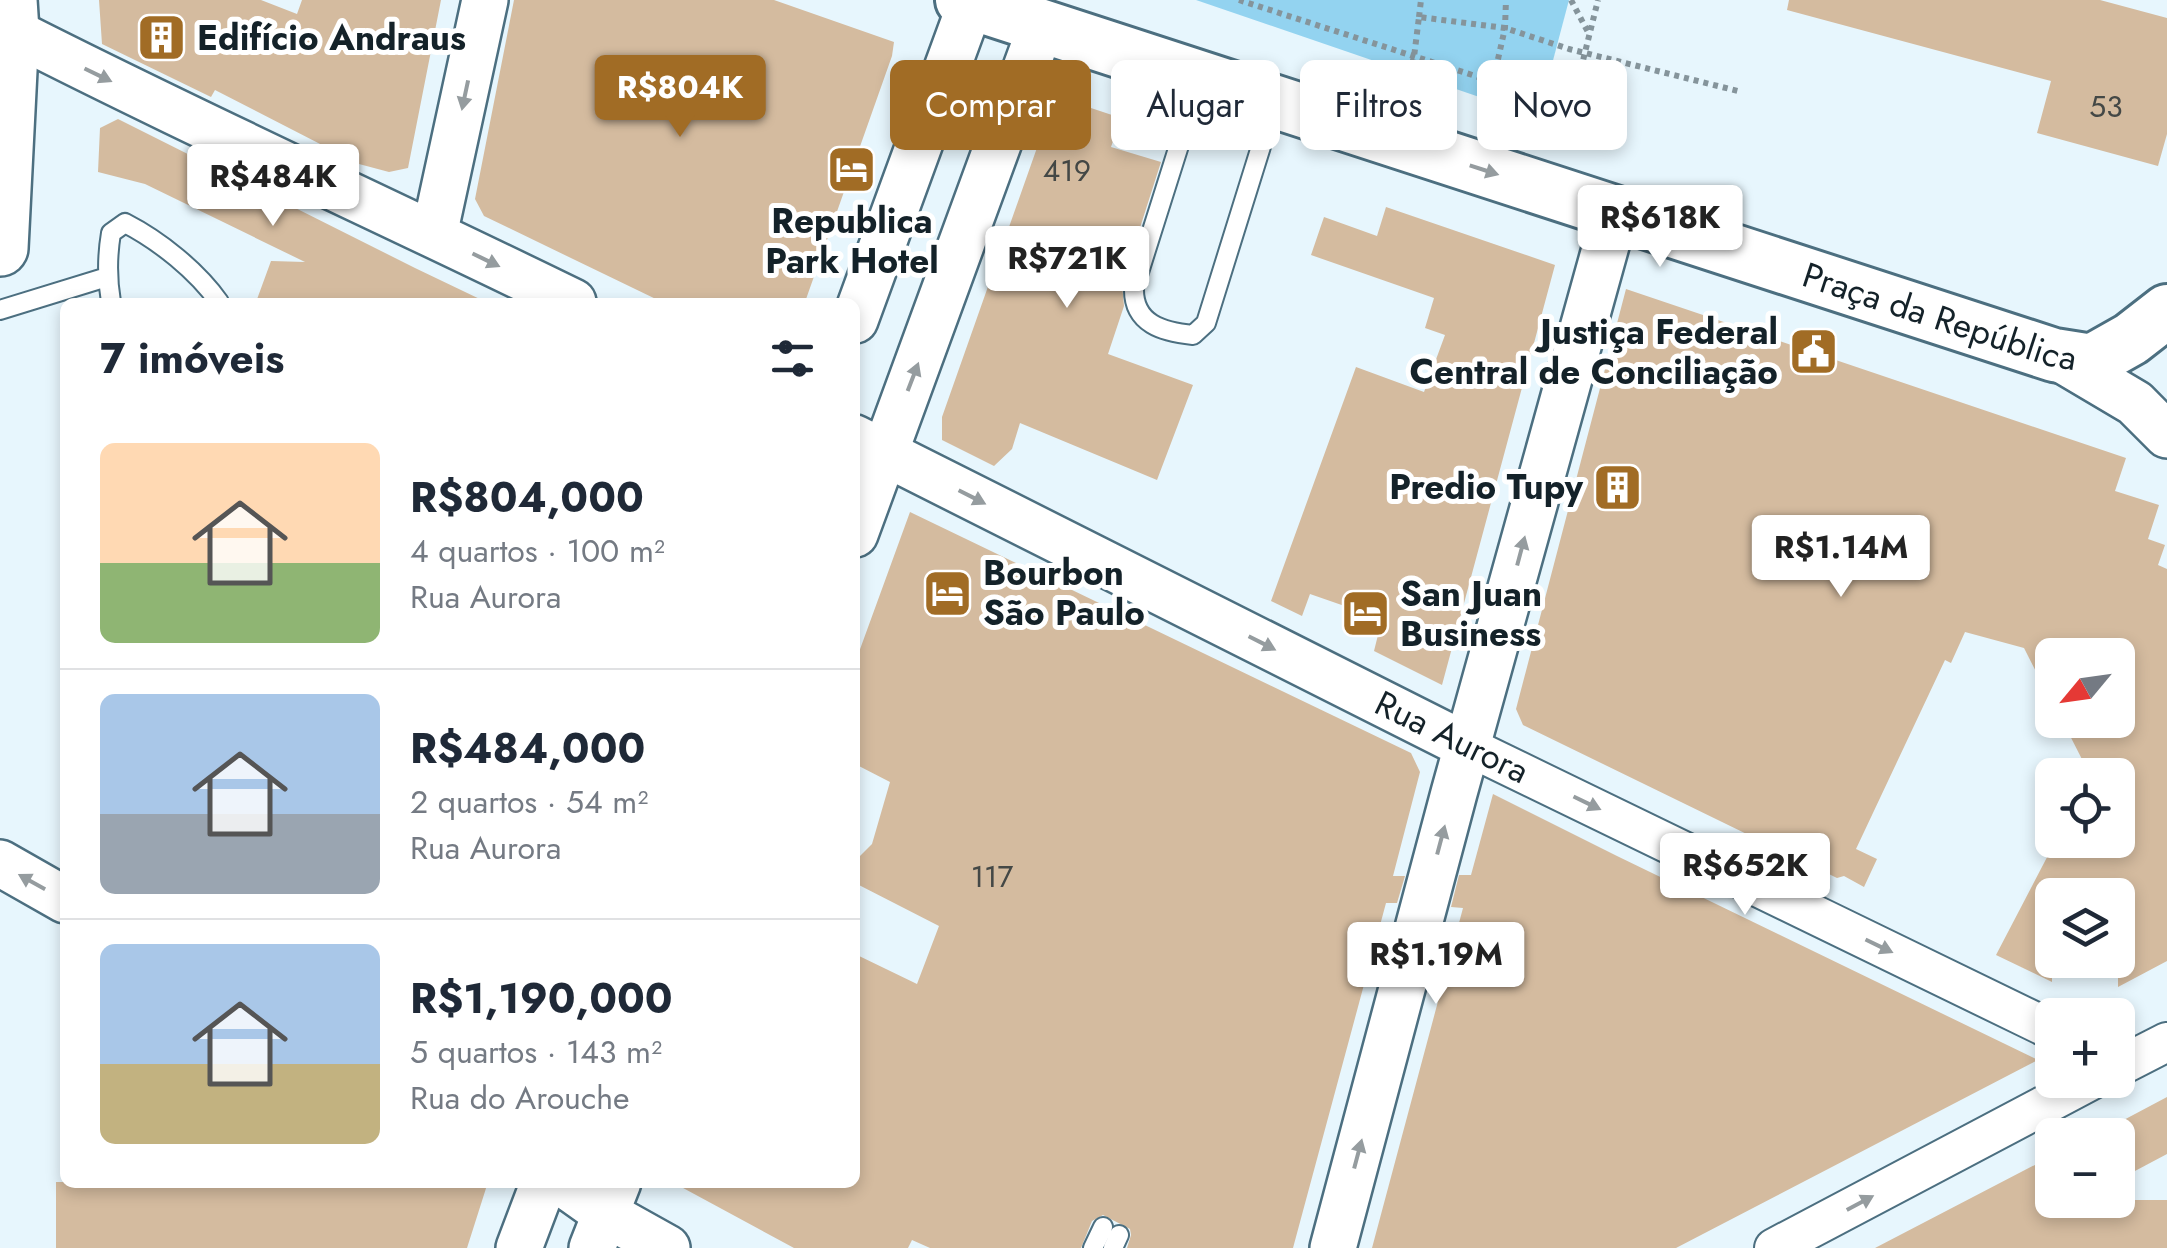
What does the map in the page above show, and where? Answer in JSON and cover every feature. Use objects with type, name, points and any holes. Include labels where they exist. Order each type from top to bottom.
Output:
[{"type":"main road","name":"Praça da República","points":[[966,2],[1142,60]]},
{"type":"main road","points":[[0,248],[5,24]]},
{"type":"main road","name":"Praça da República","points":[[1280,105],[2054,355],[2092,361],[2167,312]]},
{"type":"street","points":[[434,235],[485,0]]},
{"type":"street","points":[[860,307],[966,2]]},
{"type":"street","points":[[5,24],[96,74],[565,298]]},
{"type":"street","points":[[860,504],[870,445],[972,220],[1041,27]]},
{"type":"street","points":[[901,197],[972,220]]},
{"type":"street","points":[[1333,1248],[1615,212]]},
{"type":"street","points":[[2054,355],[2135,403],[2167,435]]},
{"type":"street","name":"Rua Aurora","points":[[870,445],[1467,746],[2035,1022]]},
{"type":"street","points":[[0,863],[60,897]]},
{"type":"street","points":[[2135,1058],[2167,1042]]},
{"type":"street","points":[[1777,1247],[2057,1098]]},
{"type":"street","points":[[519,1248],[542,1188]]},
{"type":"street","points":[[568,1188],[605,1215],[667,1248]]},
{"type":"lane","points":[[1178,150],[1133,302],[1139,316],[1154,326],[1193,335],[1206,323],[1260,150]]},
{"type":"lane","points":[[110,298],[107,277],[111,234],[125,223],[147,234],[217,298]]},
{"type":"lane","points":[[0,310],[107,277]]},
{"type":"lane","points":[[1093,1248],[1112,1237]]},
{"type":"path","points":[[1239,0],[1477,77]]},
{"type":"path","points":[[1413,60],[1421,0]]},
{"type":"path","points":[[1498,60],[1506,0]]},
{"type":"path","points":[[1571,0],[1590,36]]},
{"type":"path","points":[[1583,60],[1598,0]]},
{"type":"path","points":[[1418,17],[1505,28],[1585,53],[1742,92]]},
{"type":"shaded area","points":[[1196,0],[1569,0],[1553,60],[1477,60],[1477,96],[1457,89],[1457,60],[1371,60]]},
{"type":"building","points":[[99,0],[261,0],[297,14],[302,0],[441,0],[408,168],[389,172],[359,164],[215,90],[211,97],[102,44]]},
{"type":"building","points":[[514,0],[774,0],[894,42],[806,298],[654,298],[484,216],[475,199]]},
{"type":"building","points":[[1789,0],[2100,0],[2167,18],[2167,134],[2158,166],[2037,133],[2051,81],[1787,10]]},
{"type":"building","points":[[1091,108],[1111,115],[1111,150],[1161,162],[1122,284],[1124,306],[1108,354],[1193,385],[1157,480],[1020,423],[1012,449],[994,466],[942,440],[942,417],[1036,150],[1091,150]]},
{"type":"building","points":[[118,119],[478,298],[257,298],[271,261],[305,262],[145,184],[98,172],[100,128]]},
{"type":"building","points":[[1386,207],[1555,265],[1442,685],[1374,651],[1382,619],[1310,594],[1302,616],[1271,601],[1356,367],[1424,392],[1445,335],[1425,328],[1434,298],[1311,255],[1324,217],[1377,236]]},
{"type":"building","points":[[1626,289],[2126,458],[2115,491],[2159,505],[2148,539],[2165,545],[2158,565],[2167,569],[2167,961],[2135,978],[2135,878],[2036,878],[2047,858],[2135,858],[2135,758],[2081,758],[2071,738],[2135,738],[2135,638],[2035,638],[2035,670],[2024,648],[1965,632],[1951,663],[1945,660],[1856,849],[1877,859],[1864,887],[1844,876],[1837,878],[1523,725],[1516,709]]},
{"type":"building","points":[[910,512],[1411,753],[1420,772],[1393,876],[1405,876],[1397,903],[1386,903],[1293,1248],[1127,1248],[1130,1229],[1103,1215],[1092,1221],[1081,1248],[930,1248],[912,1240],[908,1248],[794,1248],[683,1188],[860,1188],[860,956],[917,984],[939,926],[860,886],[860,856],[872,844],[890,782],[860,767],[860,649]]},
{"type":"building","points":[[1493,794],[2035,1062],[1676,1248],[1372,1248],[1463,908],[1451,907],[1459,875],[1471,875]]},
{"type":"building","points":[[2035,880],[2035,974],[1996,955]]},
{"type":"building","points":[[2118,978],[2135,978],[2118,987]]},
{"type":"building","points":[[2167,1097],[2167,1154],[2135,1171],[2135,1118],[2127,1118]]},
{"type":"building","points":[[2035,1165],[2035,1218],[2135,1218],[2135,1200],[2167,1200],[2167,1248],[1875,1248]]},
{"type":"building","points":[[56,1182],[60,1182],[60,1188],[486,1188],[467,1248],[56,1248]]},
{"type":"place","name":"Edifício Andraus","points":[[162,38]]},
{"type":"place","name":"Republica Park Hotel","points":[[852,169]]},
{"type":"place","name":"Justiça Federal Central de Conciliação","points":[[1813,352]]},
{"type":"place","name":"Predio Tupy","points":[[1618,487]]},
{"type":"place","name":"Bourbon São Paulo","points":[[948,593]]},
{"type":"place","name":"San Juan Business","points":[[1365,614]]}]
